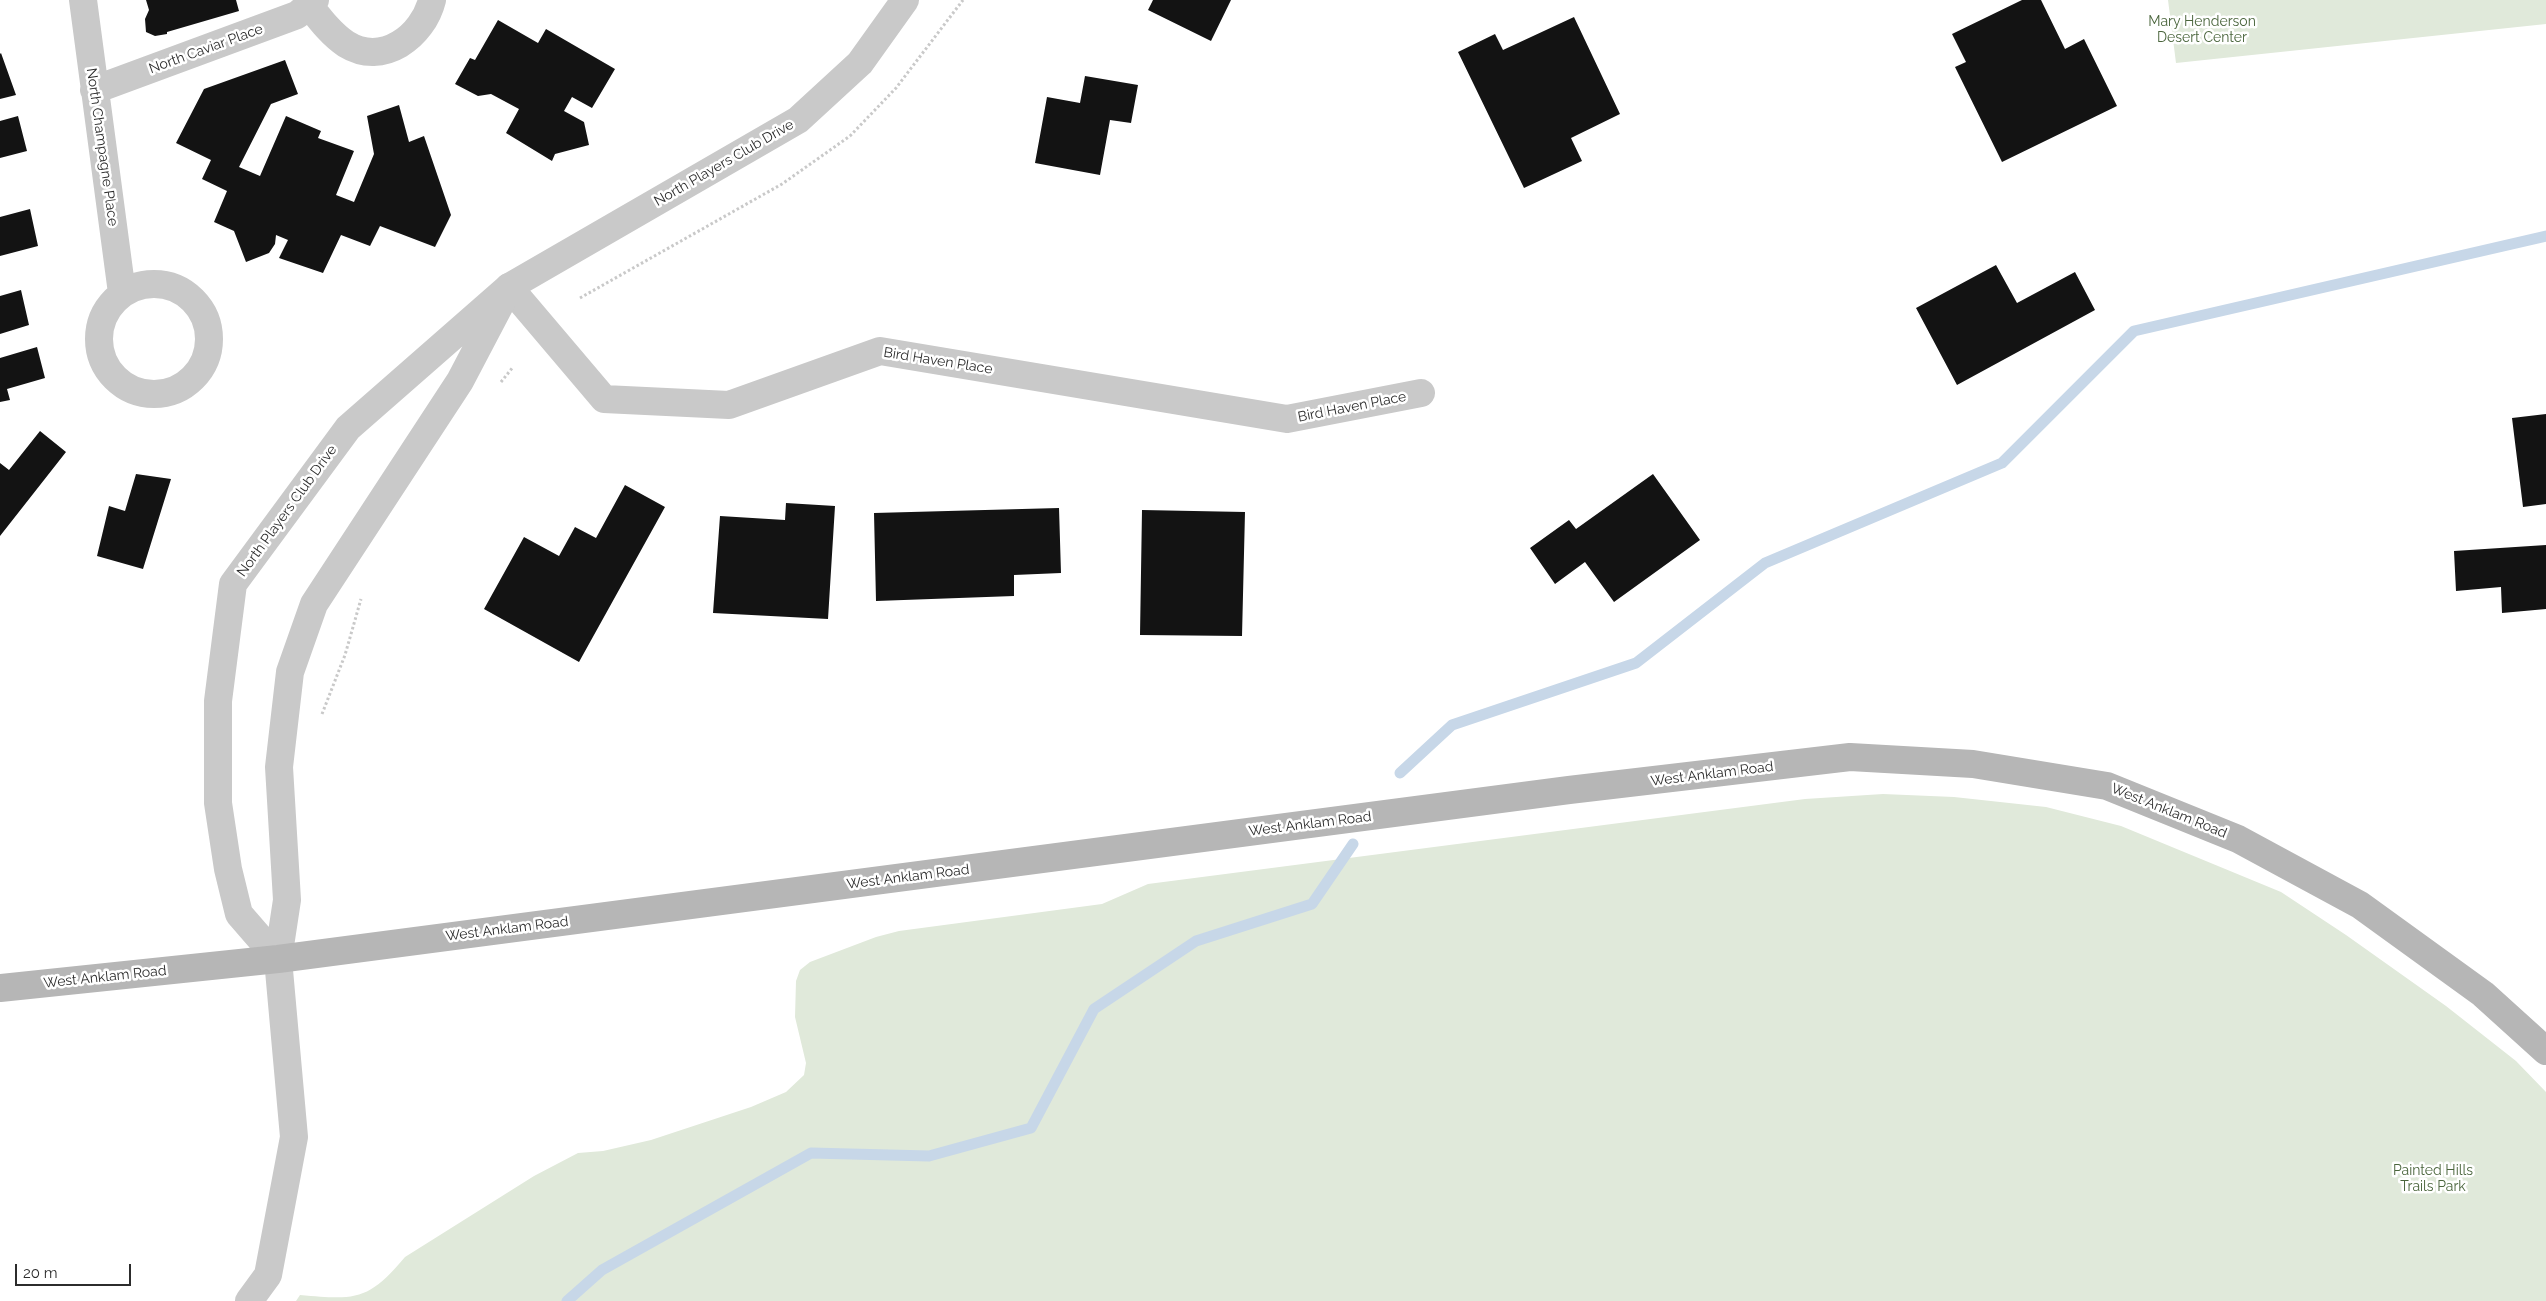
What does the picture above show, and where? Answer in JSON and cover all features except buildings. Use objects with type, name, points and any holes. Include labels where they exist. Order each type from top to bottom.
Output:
[{"type":"main road","name":"West Anklam Road","points":[[0,988],[278,959],[1549,793],[1850,757],[1973,764],[2107,786],[2238,839],[2360,904],[2483,994],[2546,1051]]},
{"type":"street","name":"North Champagne Place","points":[[83,0],[122,293]]},
{"type":"street","points":[[312,3],[332,34],[348,45],[366,51],[386,50],[404,43],[418,31],[428,14],[432,0]]},
{"type":"street","name":"North Players Club Drive","points":[[278,959],[239,914],[228,869],[218,803],[218,701],[233,584],[348,428],[510,287],[798,120],[860,63],[898,12],[904,0]]},
{"type":"street","name":"North Caviar Place","points":[[94,90],[297,15],[312,3]]},
{"type":"street","points":[[159,283],[178,288],[194,299],[205,315],[210,333],[208,353],[200,370],[187,384],[171,392],[154,394],[137,391],[121,384],[108,371],[101,355],[98,338],[101,321],[110,305],[122,293],[140,285],[159,283]]},
{"type":"street","points":[[249,1301],[268,1275],[294,1137],[278,959],[287,900],[279,767],[290,672],[314,604],[460,381],[510,287]]},
{"type":"street","name":"Bird Haven Place","points":[[510,287],[604,399],[730,405],[880,351],[1287,419],[1421,393]]},
{"type":"path","points":[[494,390],[513,367]]},
{"type":"path","points":[[321,716],[345,655],[363,592]]},
{"type":"green space","name":"Mary Henderson Desert Center","points":[[2168,0],[2546,0],[2546,24],[2176,63]]},
{"type":"green space","name":"Painted Hills Trails Park","points":[[1883,794],[1954,797],[2046,807],[2121,826],[2281,892],[2346,935],[2446,1006],[2516,1061],[2546,1092],[2546,1301],[296,1301],[300,1295],[348,1297],[370,1290],[381,1282],[405,1257],[534,1176],[578,1153],[603,1151],[651,1140],[751,1107],[786,1092],[804,1075],[806,1063],[795,1017],[796,981],[800,970],[810,962],[876,937],[899,931],[1102,904],[1148,884],[1805,799]]},
{"type":"waterway","points":[[1400,773],[1452,725],[1636,663],[1765,563],[2002,463],[2134,331],[2546,236]]},
{"type":"waterway","points":[[567,1301],[602,1270],[811,1153],[929,1156],[1031,1128],[1094,1009],[1196,941],[1312,904],[1353,844]]}]
